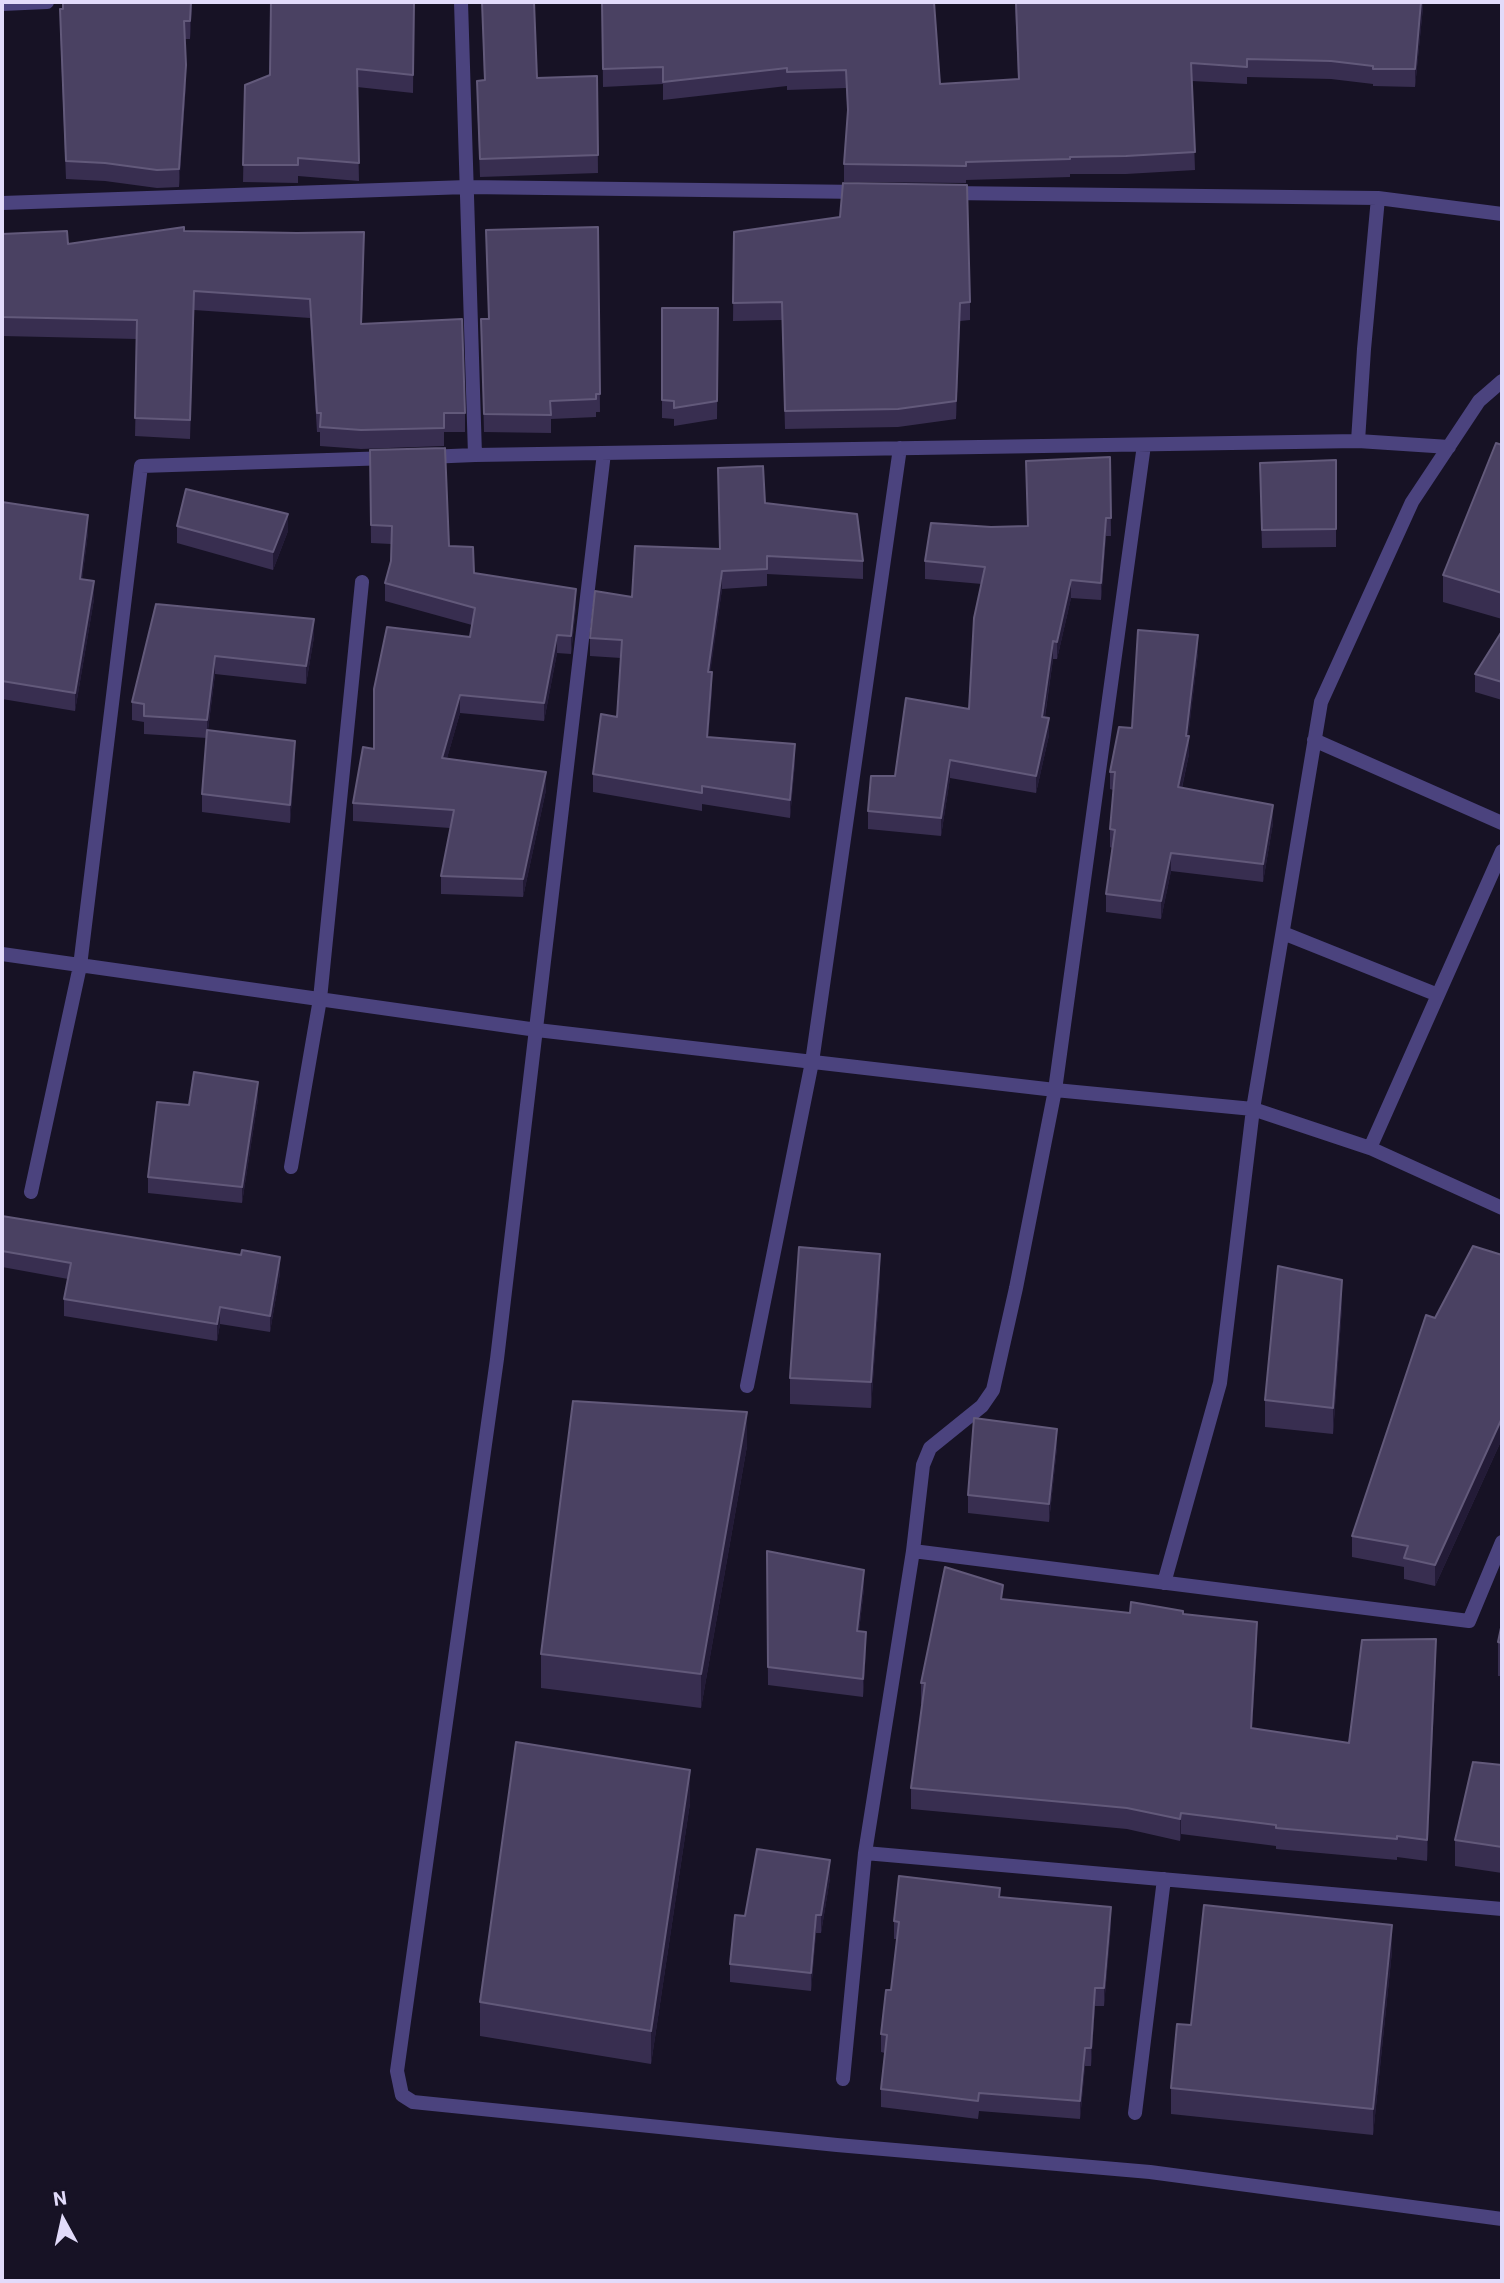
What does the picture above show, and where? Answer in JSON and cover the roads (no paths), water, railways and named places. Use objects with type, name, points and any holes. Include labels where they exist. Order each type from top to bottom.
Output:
[{"type":"street","points":[[2,5],[47,2]]},
{"type":"street","points":[[461,2],[475,455]]},
{"type":"street","points":[[2,203],[467,187],[881,192]]},
{"type":"street","points":[[936,193],[1378,198],[1502,214]]},
{"type":"street","points":[[1358,441],[1378,198]]},
{"type":"street","points":[[1164,1583],[1220,1383],[1253,1110],[1321,702],[1412,502],[1479,401],[1502,381]]},
{"type":"street","points":[[31,1192],[80,966],[141,466],[475,455],[1358,441],[1449,447]]},
{"type":"street","points":[[843,2079],[865,1853],[923,1465],[930,1448],[982,1406],[993,1390],[1055,1090],[1144,445]]},
{"type":"street","points":[[747,1386],[812,1062],[900,449]]},
{"type":"street","points":[[604,453],[497,1359],[397,2071],[402,2095],[413,2102],[837,2145],[1150,2172],[1502,2219]]},
{"type":"street","points":[[291,1167],[320,999],[362,582]]},
{"type":"street","points":[[1314,740],[1502,823]]},
{"type":"street","points":[[1370,1148],[1502,851]]},
{"type":"street","points":[[1283,933],[1438,995]]},
{"type":"street","points":[[2,954],[537,1030],[1055,1090],[1253,1110],[1370,1148],[1502,1208]]},
{"type":"street","points":[[912,1551],[1469,1621],[1502,1542]]},
{"type":"street","points":[[865,1853],[1502,1909]]},
{"type":"street","points":[[1135,2113],[1164,1879]]}]
